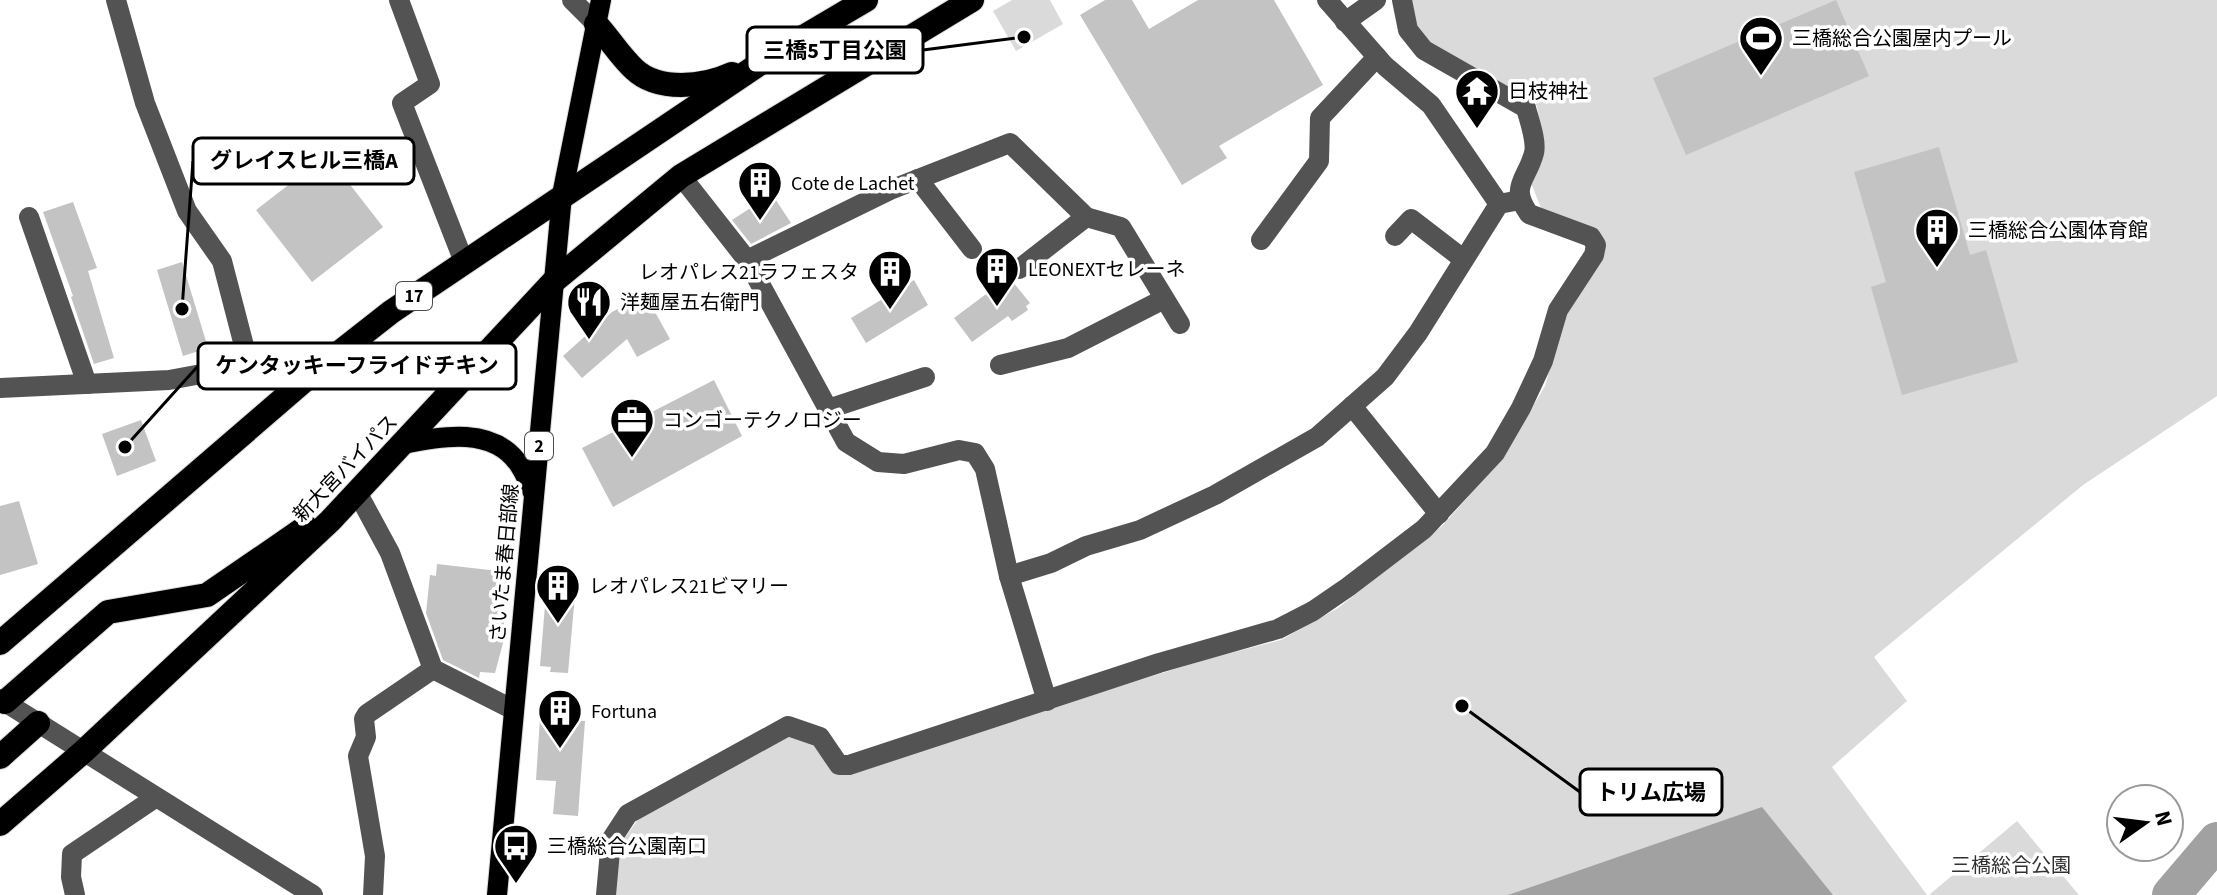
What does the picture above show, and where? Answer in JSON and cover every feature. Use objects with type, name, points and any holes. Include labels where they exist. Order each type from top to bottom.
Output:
[{"type":"highway","name":"17","points":[[0,643],[312,374],[391,312],[771,56],[866,0]]},
{"type":"highway","name":"新大宮バイパス","points":[[0,824],[84,751],[330,521],[554,281],[681,176],[972,0]]},
{"type":"highway","points":[[596,24],[635,70],[663,83],[692,84],[725,77],[771,56]]},
{"type":"highway","points":[[3,701],[108,612],[207,595],[357,492]]},
{"type":"highway","points":[[0,757],[38,723]]},
{"type":"main road","name":"さいたま春日部線","points":[[497,895],[562,195],[601,0]]},
{"type":"main road","points":[[403,444],[444,436],[465,436],[485,441],[505,450],[519,464],[534,495]]},
{"type":"street","points":[[116,0],[145,103],[187,211],[222,261],[249,365]]},
{"type":"street","points":[[399,0],[430,84],[402,103],[464,262]]},
{"type":"street","points":[[572,0],[596,24]]},
{"type":"street","points":[[1327,0],[1377,57],[1431,105],[1499,204]]},
{"type":"street","points":[[1345,22],[1376,0]]},
{"type":"street","points":[[606,895],[611,840],[628,814],[788,726],[820,737],[839,765],[849,765],[1159,663],[1278,629],[1313,611],[1424,529],[1495,453],[1543,361],[1558,310],[1594,255],[1596,245],[1591,237],[1529,214],[1520,200],[1520,184],[1535,151],[1526,108],[1424,50],[1408,30],[1402,0]]},
{"type":"street","points":[[1261,240],[1319,161],[1320,118],[1377,57]]},
{"type":"street","points":[[747,260],[890,190],[1010,143],[1086,217],[1121,227],[1180,324]]},
{"type":"street","points":[[681,176],[747,260],[846,442],[878,462],[904,464],[959,450],[975,453],[985,469],[1009,576],[1047,701]]},
{"type":"street","points":[[918,179],[972,249]]},
{"type":"street","points":[[1009,576],[1051,563],[1086,546],[1140,530],[1215,495],[1317,437],[1385,377],[1418,333],[1499,204],[1520,200]]},
{"type":"street","points":[[29,217],[87,384]]},
{"type":"street","points":[[1019,269],[1086,217]]},
{"type":"street","points":[[1395,236],[1411,219],[1463,259]]},
{"type":"street","points":[[1000,365],[1068,348],[1164,299]]},
{"type":"street","points":[[0,388],[169,380],[282,359],[312,374]]},
{"type":"street","points":[[828,409],[925,377]]},
{"type":"street","points":[[1352,406],[1439,514]]},
{"type":"street","points":[[357,492],[390,553],[433,669],[514,710]]},
{"type":"street","points":[[373,895],[375,856],[358,756],[366,737],[364,719],[433,669]]},
{"type":"street","points":[[3,701],[313,895]]},
{"type":"street","points":[[75,895],[71,877],[72,854],[155,798]]},
{"type":"green space","points":[[1012,0],[1050,0],[1063,24],[1016,51],[993,11]]},
{"type":"green space","name":"三橋総合公園","points":[[1412,0],[2217,0],[2217,396],[2083,485],[1874,657],[1907,701],[1832,767],[1927,895],[614,895],[620,844],[640,817],[793,734],[816,741],[842,773],[1204,660],[1281,640],[1338,608],[1442,526],[1501,460],[1545,386],[1565,314],[1599,257],[1541,208],[1531,183],[1544,148],[1537,106],[1428,42],[1417,27]]},
{"type":"green space","name":"三橋総合公園","points":[[2017,821],[2079,895],[1929,895]]},
{"type":"shaded area","points":[[1762,807],[1833,895],[1508,895]]},
{"type":"building","points":[[1105,0],[1132,0],[1149,29],[1198,0],[1274,0],[1323,85],[1219,146],[1227,158],[1182,185],[1080,15]]},
{"type":"building","name":"三橋総合公園屋内プール","points":[[1836,0],[1869,76],[1686,155],[1653,78]]},
{"type":"building","name":"三橋総合公園体育館","points":[[1939,147],[1970,255],[1986,250],[2018,362],[1902,395],[1871,287],[1886,282],[1854,172]]},
{"type":"building","points":[[327,155],[383,227],[312,282],[256,210]]},
{"type":"building","name":"Cote de Lachet","points":[[772,194],[791,223],[751,244],[732,220]]},
{"type":"building","points":[[73,202],[97,268],[88,271],[114,358],[94,364],[43,212]]},
{"type":"building","points":[[182,262],[208,348],[183,356],[157,270]]},
{"type":"building","name":"LEONEXTセレーネ","points":[[1009,277],[1030,303],[1026,306],[1028,310],[1012,321],[1008,316],[972,342],[954,318]]},
{"type":"building","name":"レオパレス21ラフェスタ","points":[[914,280],[928,305],[866,343],[851,318]]},
{"type":"building","points":[[645,294],[670,339],[637,357],[627,339],[582,378],[563,356],[612,312]]},
{"type":"building","points":[[714,380],[742,436],[613,507],[582,448]]},
{"type":"building","points":[[141,420],[156,461],[117,476],[102,434]]},
{"type":"building","points":[[19,501],[38,564],[0,575],[0,506]]},
{"type":"building","points":[[437,564],[507,572],[503,643],[495,673],[480,672],[479,678],[443,660],[426,613],[430,575],[436,576]]},
{"type":"building","name":"レオパレス21ビマリー","points":[[547,581],[576,584],[568,673],[550,672],[551,667],[540,666]]},
{"type":"building","name":"Fortuna","points":[[540,718],[585,721],[578,816],[553,814],[556,781],[536,780]]},
{"type":"waterway","points":[[2171,895],[2217,841]]},
{"type":"place","name":"三橋5丁目公園","points":[[1024,37]]},
{"type":"place","name":"三橋総合公園屋内プール","points":[[1761,77]]},
{"type":"place","name":"日枝神社","points":[[1477,130]]},
{"type":"place","name":"Cote de Lachet","points":[[760,222]]},
{"type":"place","name":"三橋総合公園体育館","points":[[1937,269]]},
{"type":"place","name":"LEONEXTセレーネ","points":[[997,308]]},
{"type":"place","name":"グレイスヒル三橋A","points":[[182,309]]},
{"type":"place","name":"レオパレス21ラフェスタ","points":[[890,311]]},
{"type":"place","name":"洋麺屋五右衛門","points":[[589,341]]},
{"type":"place","name":"ケンタッキーフライドチキン","points":[[125,447]]},
{"type":"place","name":"コンゴーテクノロジー","points":[[632,459]]},
{"type":"place","name":"レオパレス21ビマリー","points":[[558,625]]},
{"type":"place","name":"トリム広場","points":[[1462,706]]},
{"type":"place","name":"Fortuna","points":[[560,750]]},
{"type":"place","name":"三橋総合公園南口","points":[[516,885]]}]
